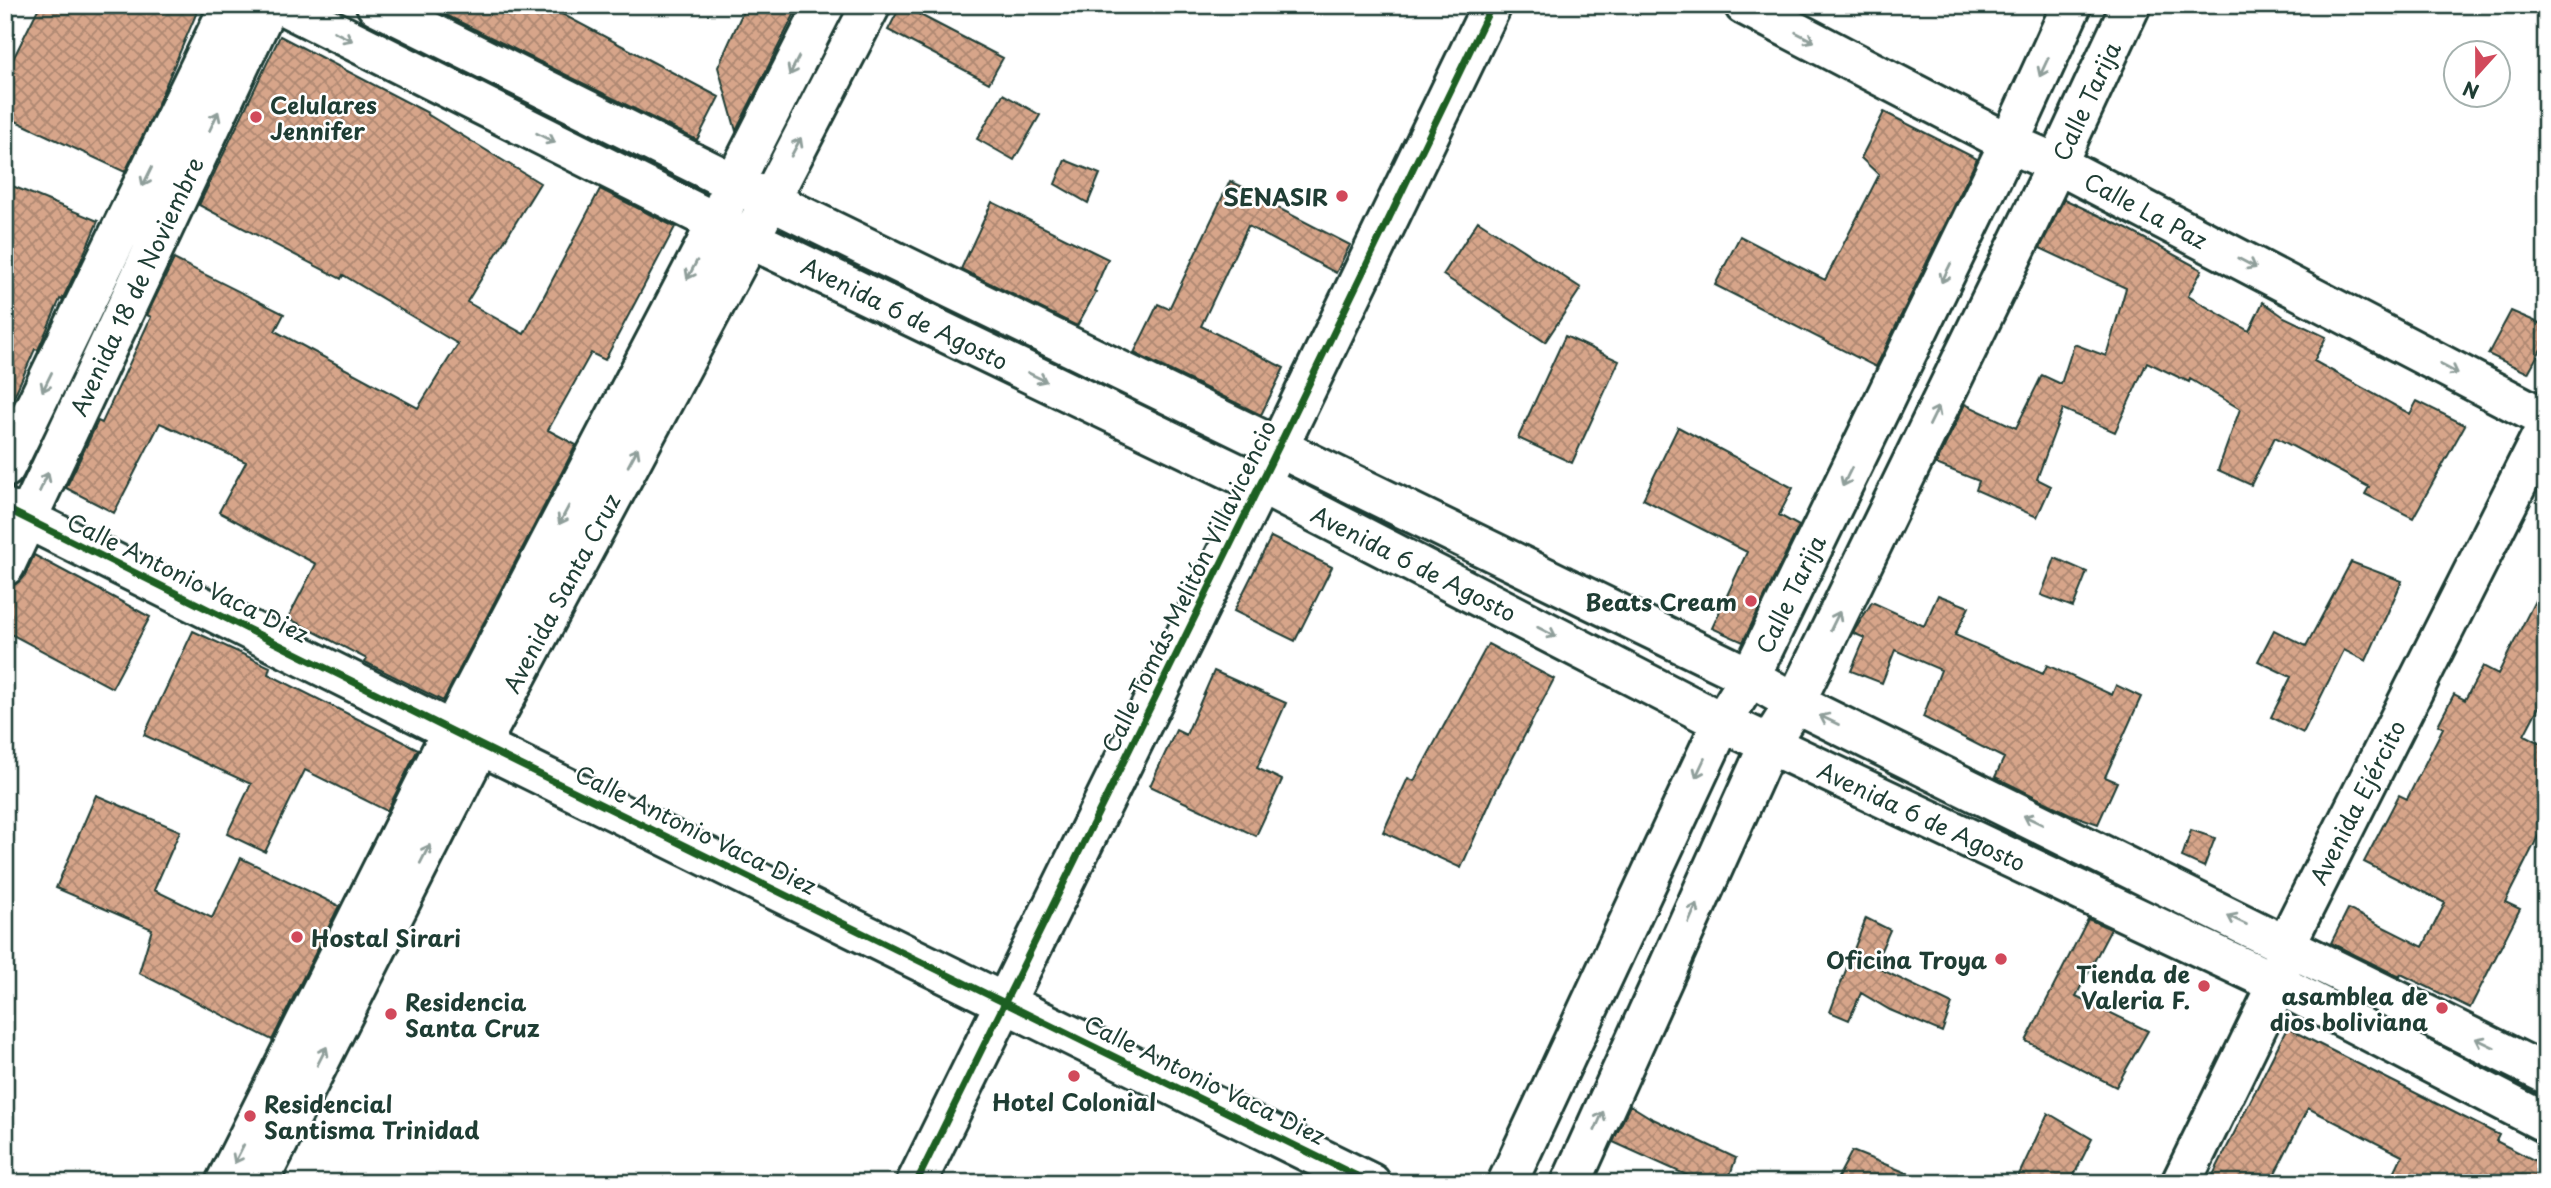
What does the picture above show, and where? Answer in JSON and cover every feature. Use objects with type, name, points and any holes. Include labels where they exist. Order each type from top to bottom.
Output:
[{"type":"street","name":"Avenida 18 de Noviembre","points":[[5,468],[230,5]]},
{"type":"street","name":"Avenida 18 de Noviembre","points":[[5,566],[16,513],[268,5]]},
{"type":"street","name":"Avenida 6 de Agosto","points":[[282,5],[733,231],[1260,484],[1721,722],[2278,984],[2546,1123]]},
{"type":"street","name":"Avenida 6 de Agosto","points":[[376,5],[734,183],[1750,677],[1795,703],[2546,1074]]},
{"type":"street","name":"Avenida Santa Cruz","points":[[733,231],[734,183],[825,5]]},
{"type":"street","name":"Avenida Santa Cruz","points":[[225,1183],[466,738],[733,231],[769,200],[871,5]]},
{"type":"street","name":"Calle Tomás Melitón Villavicencio","points":[[916,1183],[1278,448],[1492,5]]},
{"type":"street","name":"Calle La Paz","points":[[1744,5],[2009,143],[2057,164],[2546,419]]},
{"type":"street","name":"Calle Tarija","points":[[1507,1183],[1721,722],[1750,677],[2009,143],[2072,5]]},
{"type":"street","name":"Calle Tarija","points":[[1572,1183],[1769,744],[1795,703],[2132,5]]},
{"type":"street","name":"Avenida Ejército","points":[[2181,1183],[2278,984],[2286,944],[2546,427]]},
{"type":"street","name":"Calle Antonio Vaca Diez","points":[[16,513],[466,738],[1371,1183]]},
{"type":"street","name":"Avenida Santa Cruz","points":[[258,1183],[466,738]]},
{"type":"building","points":[[40,5],[200,5],[125,172],[5,116],[5,75]]},
{"type":"building","points":[[426,5],[545,5],[719,97],[697,140]]},
{"type":"building","points":[[746,5],[799,5],[736,131],[718,67]]},
{"type":"building","points":[[901,5],[1003,58],[989,83],[888,30]]},
{"type":"building","points":[[280,36],[428,113],[540,183],[467,302],[524,334],[600,189],[675,227],[605,360],[591,353],[548,430],[576,445],[443,701],[365,662],[367,659],[288,618],[316,564],[219,512],[246,462],[160,423],[114,513],[66,488],[98,421],[102,423],[151,317],[147,315],[174,259],[284,314],[275,331],[418,408],[458,344],[343,275],[341,279],[199,205]]},
{"type":"building","points":[[1003,94],[1040,115],[1014,160],[977,139]]},
{"type":"building","points":[[1884,112],[1977,159],[1876,367],[1715,285],[1740,236],[1825,280],[1879,175],[1861,158]]},
{"type":"building","points":[[1065,160],[1100,174],[1088,203],[1055,184]]},
{"type":"building","points":[[1230,181],[1350,245],[1336,273],[1248,226],[1201,326],[1284,368],[1261,415],[1134,353],[1158,304],[1169,309]]},
{"type":"building","points":[[5,183],[98,221],[5,417]]},
{"type":"building","points":[[2064,199],[2127,229],[2202,270],[2188,296],[2249,331],[2263,302],[2284,317],[2326,337],[2314,361],[2410,414],[2417,401],[2465,425],[2413,518],[2365,494],[2369,487],[2275,437],[2251,485],[2218,470],[2240,409],[2190,379],[2189,382],[2147,362],[2115,432],[2063,409],[2037,479],[2051,486],[2037,517],[1976,490],[1979,481],[1936,464],[1965,404],[2016,428],[2042,375],[2061,384],[2074,344],[2106,356],[2126,288],[2040,248]]},
{"type":"building","points":[[992,202],[1108,259],[1094,291],[1096,292],[1077,326],[961,269]]},
{"type":"building","points":[[1478,221],[1581,288],[1545,342],[1443,275]]},
{"type":"building","points":[[2511,311],[2546,326],[2546,340],[2528,373],[2488,354]]},
{"type":"building","points":[[1565,336],[1619,361],[1572,463],[1518,438]]},
{"type":"building","points":[[1678,427],[1793,488],[1779,515],[1799,526],[1743,642],[1712,628],[1747,552],[1643,499]]},
{"type":"building","points":[[1271,537],[1332,567],[1295,641],[1234,611]]},
{"type":"building","points":[[34,555],[150,617],[112,688],[5,631],[5,601],[14,585],[25,575]]},
{"type":"building","points":[[2055,558],[2087,572],[2073,607],[2041,595]]},
{"type":"building","points":[[2351,562],[2402,581],[2366,661],[2344,650],[2303,733],[2271,717],[2291,677],[2258,661],[2274,630],[2306,646]]},
{"type":"building","points":[[2546,579],[2546,693],[2524,735],[2546,746],[2546,821],[2505,902],[2520,909],[2470,1008],[2331,943],[2348,909],[2423,947],[2445,903],[2364,862],[2399,795],[2407,799],[2443,728],[2438,725],[2454,694],[2465,700],[2483,666],[2498,674]]},
{"type":"building","points":[[1938,595],[1969,607],[1955,635],[2043,674],[2047,665],[2112,695],[2116,685],[2141,697],[2105,777],[2117,782],[2098,824],[2070,814],[1995,777],[2004,758],[1923,717],[1941,670],[1895,650],[1882,683],[1851,671],[1865,638],[1853,633],[1872,602],[1924,626]]},
{"type":"building","points":[[193,631],[270,667],[268,674],[418,749],[387,811],[305,770],[265,852],[227,834],[251,784],[144,735]]},
{"type":"building","points":[[1488,644],[1554,679],[1494,794],[1461,868],[1383,832],[1408,778],[1414,781]]},
{"type":"building","points":[[1214,671],[1286,703],[1257,768],[1282,780],[1256,836],[1150,786],[1176,730],[1186,735]]},
{"type":"building","points":[[96,795],[180,831],[154,890],[212,918],[241,858],[339,906],[272,1040],[139,973],[152,929],[56,888]]},
{"type":"building","points":[[2191,830],[2215,838],[2204,867],[2182,857]]},
{"type":"building","points":[[1866,918],[1890,930],[1874,966],[1952,1004],[1942,1032],[1890,1010],[1861,993],[1849,1020],[1830,1012]]},
{"type":"building","points":[[2088,919],[2111,929],[2076,996],[2148,1031],[2116,1087],[2026,1041]]},
{"type":"building","points":[[2287,1028],[2499,1135],[2496,1141],[2546,1166],[2546,1183],[2389,1183],[2402,1156],[2308,1108],[2270,1183],[2209,1183]]},
{"type":"building","points":[[1630,1105],[1651,1118],[1736,1158],[1727,1183],[1704,1183],[1613,1142]]},
{"type":"building","points":[[2048,1113],[2092,1139],[2070,1183],[2015,1183]]},
{"type":"building","points":[[1852,1151],[1927,1181],[1927,1183],[1835,1183]]},
{"type":"cycle path","points":[[916,1183],[1278,448],[1492,5]]},
{"type":"cycle path","points":[[5,508],[1371,1183]]},
{"type":"place","name":"Celulares Jennifer","points":[[256,117]]},
{"type":"place","name":"SENASIR","points":[[1342,196]]},
{"type":"place","name":"Beats Cream","points":[[1751,601]]},
{"type":"place","name":"Hostal Sirari","points":[[297,937]]},
{"type":"place","name":"Oficina Troya","points":[[2001,959]]},
{"type":"place","name":"Tienda de Valeria F.","points":[[2204,986]]},
{"type":"place","name":"asamblea de dios boliviana","points":[[2442,1008]]},
{"type":"place","name":"Residencia Santa Cruz","points":[[391,1014]]},
{"type":"place","name":"Hotel Colonial","points":[[1074,1076]]},
{"type":"place","name":"Residencial Santisma Trinidad","points":[[250,1116]]}]
